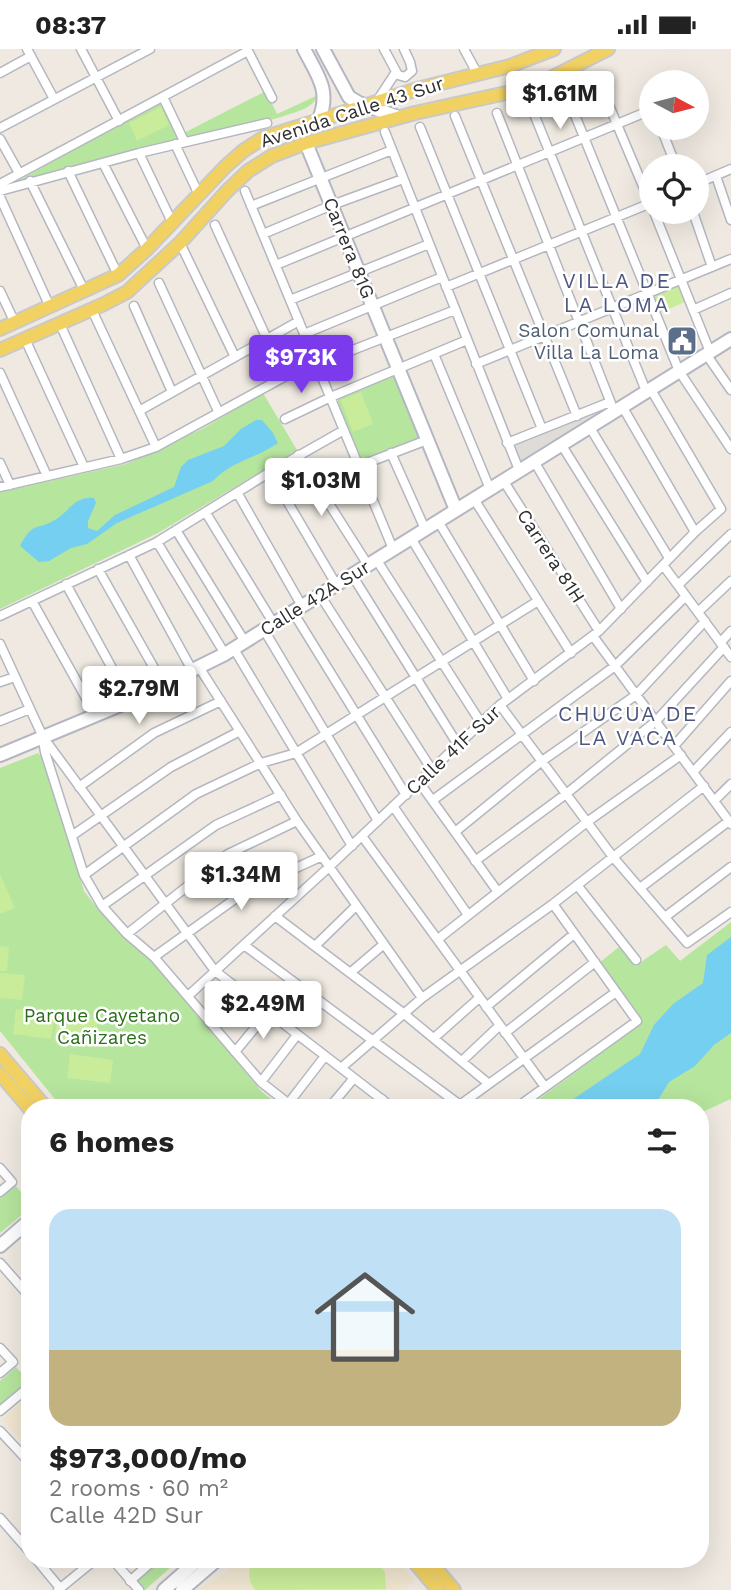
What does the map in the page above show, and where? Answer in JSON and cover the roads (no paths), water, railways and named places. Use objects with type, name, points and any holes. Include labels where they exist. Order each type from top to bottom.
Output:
[{"type":"main road","name":"Avenida Calle 43 Sur","points":[[0,329],[118,275],[147,249],[225,167],[268,135],[371,103],[510,66],[554,49]]},
{"type":"main road","name":"Avenida Calle 43 Sur","points":[[0,350],[127,292],[180,243],[207,211],[248,171],[272,156],[306,143],[398,117],[524,89],[603,50]]},
{"type":"main road","points":[[350,110],[359,110],[363,117],[350,131]]},
{"type":"main road","points":[[0,1054],[38,1099]]},
{"type":"main road","points":[[0,1074],[21,1099]]},
{"type":"main road","points":[[429,1568],[438,1590]]},
{"type":"main road","points":[[431,1568],[454,1590]]},
{"type":"street","points":[[81,49],[118,121]]},
{"type":"street","points":[[0,128],[150,49]]},
{"type":"street","points":[[304,49],[324,90],[325,103],[320,119]]},
{"type":"street","points":[[323,49],[344,91],[353,101],[371,103],[398,117]]},
{"type":"street","points":[[384,49],[396,72],[400,77],[405,77],[412,71],[404,49]]},
{"type":"street","points":[[464,49],[477,73]]},
{"type":"street","points":[[0,184],[247,50],[272,98]]},
{"type":"street","points":[[0,73],[29,53],[54,99]]},
{"type":"street","points":[[371,103],[396,72]]},
{"type":"street","points":[[597,77],[639,175]]},
{"type":"street","points":[[524,89],[648,390]]},
{"type":"street","points":[[566,93],[679,371],[731,449]]},
{"type":"street","points":[[163,97],[199,195]]},
{"type":"street","points":[[497,113],[615,406],[695,532]]},
{"type":"street","points":[[276,265],[639,115]]},
{"type":"street","points":[[455,116],[577,416]]},
{"type":"street","points":[[0,191],[179,142],[267,123]]},
{"type":"street","points":[[420,127],[542,429]]},
{"type":"street","points":[[384,132],[519,470]]},
{"type":"street","points":[[0,139],[19,173]]},
{"type":"street","name":"Carrera 81G","points":[[306,143],[456,510]]},
{"type":"street","points":[[251,206],[391,150]]},
{"type":"street","points":[[139,153],[172,222]]},
{"type":"street","points":[[103,163],[147,249]]},
{"type":"street","points":[[709,179],[731,169]]},
{"type":"street","points":[[68,171],[118,275]]},
{"type":"street","points":[[716,176],[731,220]]},
{"type":"street","points":[[263,234],[331,205],[403,179]]},
{"type":"street","points":[[30,181],[85,292]]},
{"type":"street","points":[[245,191],[393,549]]},
{"type":"street","points":[[0,197],[50,307]]},
{"type":"street","points":[[446,287],[639,209]]},
{"type":"street","points":[[659,224],[708,353],[731,390]]},
{"type":"street","points":[[696,224],[712,267]]},
{"type":"street","points":[[215,225],[267,339]]},
{"type":"street","points":[[180,243],[235,357]]},
{"type":"street","points":[[290,300],[429,244]]},
{"type":"street","points":[[476,363],[731,259]]},
{"type":"street","points":[[304,334],[442,278]]},
{"type":"street","points":[[159,283],[218,411]]},
{"type":"street","points":[[0,291],[15,323]]},
{"type":"street","points":[[693,310],[731,293]]},
{"type":"street","points":[[134,306],[172,392]]},
{"type":"street","points":[[92,310],[156,447]]},
{"type":"street","points":[[0,487],[121,459],[156,447],[218,411],[316,362],[455,310]]},
{"type":"street","points":[[139,411],[299,321]]},
{"type":"street","points":[[60,324],[121,459]]},
{"type":"street","points":[[25,339],[85,467]]},
{"type":"street","name":"Calle 42A Sur","points":[[0,755],[130,701],[235,648],[561,444],[615,406],[648,390],[731,339]]},
{"type":"street","points":[[285,419],[330,397],[467,340]]},
{"type":"street","points":[[435,353],[489,489]]},
{"type":"street","points":[[0,373],[47,476]]},
{"type":"street","name":"Calle 41F Sur","points":[[188,996],[362,837],[500,705],[596,634],[695,532],[721,509],[648,390]]},
{"type":"street","points":[[508,443],[577,416],[615,406]]},
{"type":"street","points":[[589,426],[678,585],[731,657]]},
{"type":"street","points":[[0,615],[157,542],[298,455],[344,430]]},
{"type":"street","points":[[359,466],[427,440]]},
{"type":"street","points":[[561,444],[647,582]]},
{"type":"street","points":[[391,453],[425,529]]},
{"type":"street","points":[[298,455],[442,661],[481,723]]},
{"type":"street","points":[[534,461],[621,609]]},
{"type":"street","points":[[0,463],[10,485]]},
{"type":"street","points":[[270,472],[336,585]]},
{"type":"street","name":"Carrera 81H","points":[[503,480],[615,666],[730,822]]},
{"type":"street","points":[[238,493],[297,609],[356,715],[406,795]]},
{"type":"street","points":[[474,499],[571,653]]},
{"type":"street","points":[[206,513],[326,734],[378,821]]},
{"type":"street","points":[[438,521],[534,681]]},
{"type":"street","points":[[176,530],[235,648],[352,846]]},
{"type":"street","points":[[678,585],[731,534]]},
{"type":"street","points":[[411,538],[508,699]]},
{"type":"street","points":[[157,542],[235,648]]},
{"type":"street","points":[[129,555],[195,668],[221,701],[297,821],[422,998]]},
{"type":"street","points":[[98,569],[163,684]]},
{"type":"street","points":[[352,575],[458,745]]},
{"type":"street","points":[[698,612],[731,581]]},
{"type":"street","points":[[66,585],[130,701]]},
{"type":"street","points":[[320,594],[432,770]]},
{"type":"street","points":[[433,800],[615,666],[687,596]]},
{"type":"street","points":[[32,601],[96,716]]},
{"type":"street","points":[[84,875],[197,794],[261,763],[296,753],[538,601]]},
{"type":"street","points":[[455,832],[542,761],[636,695],[705,621]]},
{"type":"street","points":[[475,861],[566,794],[656,721],[723,644],[731,631]]},
{"type":"street","points":[[0,644],[43,737],[215,971],[382,1099]]},
{"type":"street","points":[[0,682],[15,677]]},
{"type":"street","points":[[674,746],[731,681]]},
{"type":"street","points":[[79,787],[154,733],[221,701]]},
{"type":"street","points":[[500,705],[613,857],[687,943],[731,912]]},
{"type":"street","points":[[0,720],[30,709]]},
{"type":"street","points":[[73,835],[171,767],[240,731]]},
{"type":"street","points":[[694,771],[731,732]]},
{"type":"street","points":[[43,737],[45,752],[84,875],[102,907],[127,934],[154,957],[261,1082],[282,1099]]},
{"type":"street","points":[[438,939],[587,822],[681,755]]},
{"type":"street","points":[[419,782],[498,892]]},
{"type":"street","points":[[715,801],[731,784]]},
{"type":"street","points":[[341,1068],[403,1013],[459,969],[553,904],[704,786]]},
{"type":"street","points":[[102,907],[216,825],[281,795]]},
{"type":"street","points":[[393,806],[468,915]]},
{"type":"street","points":[[127,934],[228,854],[297,821]]},
{"type":"street","points":[[640,888],[730,822]]},
{"type":"street","points":[[362,837],[545,1087]]},
{"type":"street","points":[[154,957],[246,891],[322,856]]},
{"type":"street","points":[[665,917],[731,867]]},
{"type":"street","points":[[578,885],[636,960]]},
{"type":"street","points":[[528,1099],[637,1021],[553,904]]},
{"type":"street","points":[[315,946],[356,906]]},
{"type":"street","points":[[275,916],[403,1013],[489,1084]]},
{"type":"street","points":[[486,1007],[574,934]]},
{"type":"street","points":[[350,973],[384,944]]},
{"type":"street","points":[[244,945],[447,1099]]},
{"type":"street","points":[[462,1061],[595,962]]},
{"type":"street","points":[[469,1099],[616,992]]},
{"type":"street","points":[[433,1038],[479,998]]},
{"type":"street","points":[[235,1052],[268,1012]]},
{"type":"street","points":[[261,1082],[297,1035]]},
{"type":"street","points":[[296,1099],[325,1056]]},
{"type":"street","points":[[336,1099],[354,1077]]},
{"type":"street","points":[[0,1168],[12,1182],[0,1192]]},
{"type":"street","points":[[0,1246],[21,1228]]},
{"type":"street","points":[[0,1263],[21,1287]]},
{"type":"street","points":[[0,1348],[13,1362],[0,1373]]},
{"type":"street","points":[[0,1411],[21,1394]]},
{"type":"street","points":[[0,1430],[21,1454]]},
{"type":"street","points":[[0,1518],[21,1542]]},
{"type":"street","points":[[43,1568],[59,1589],[85,1568]]},
{"type":"street","points":[[119,1568],[139,1590]]},
{"type":"street","points":[[130,1581],[145,1568]]},
{"type":"street","points":[[164,1590],[190,1568]]},
{"type":"street","points":[[182,1590],[208,1568]]},
{"type":"water","points":[[256,420],[262,420],[278,443],[227,469],[213,481],[117,523],[87,544],[71,548],[49,561],[39,562],[20,546],[32,530],[60,517],[81,499],[94,498],[96,503],[88,521],[88,528],[97,531],[115,515],[174,487],[181,467],[188,460],[224,446],[241,429]]},
{"type":"water","points":[[731,937],[731,1033],[714,1045],[695,1066],[669,1082],[659,1099],[573,1099],[640,1054],[654,1025],[673,1004],[703,983],[707,955]]},
{"type":"place","name":"Salon Comunal Villa La Loma","points":[[682,341]]},
{"type":"district","name":"VILLA DE LA LOMA","points":[[617,292]]},
{"type":"district","name":"CHUCUA DE LA VACA","points":[[628,725]]},
{"type":"park label","name":"Parque Cayetano Cañizares","points":[[102,1026]]}]
